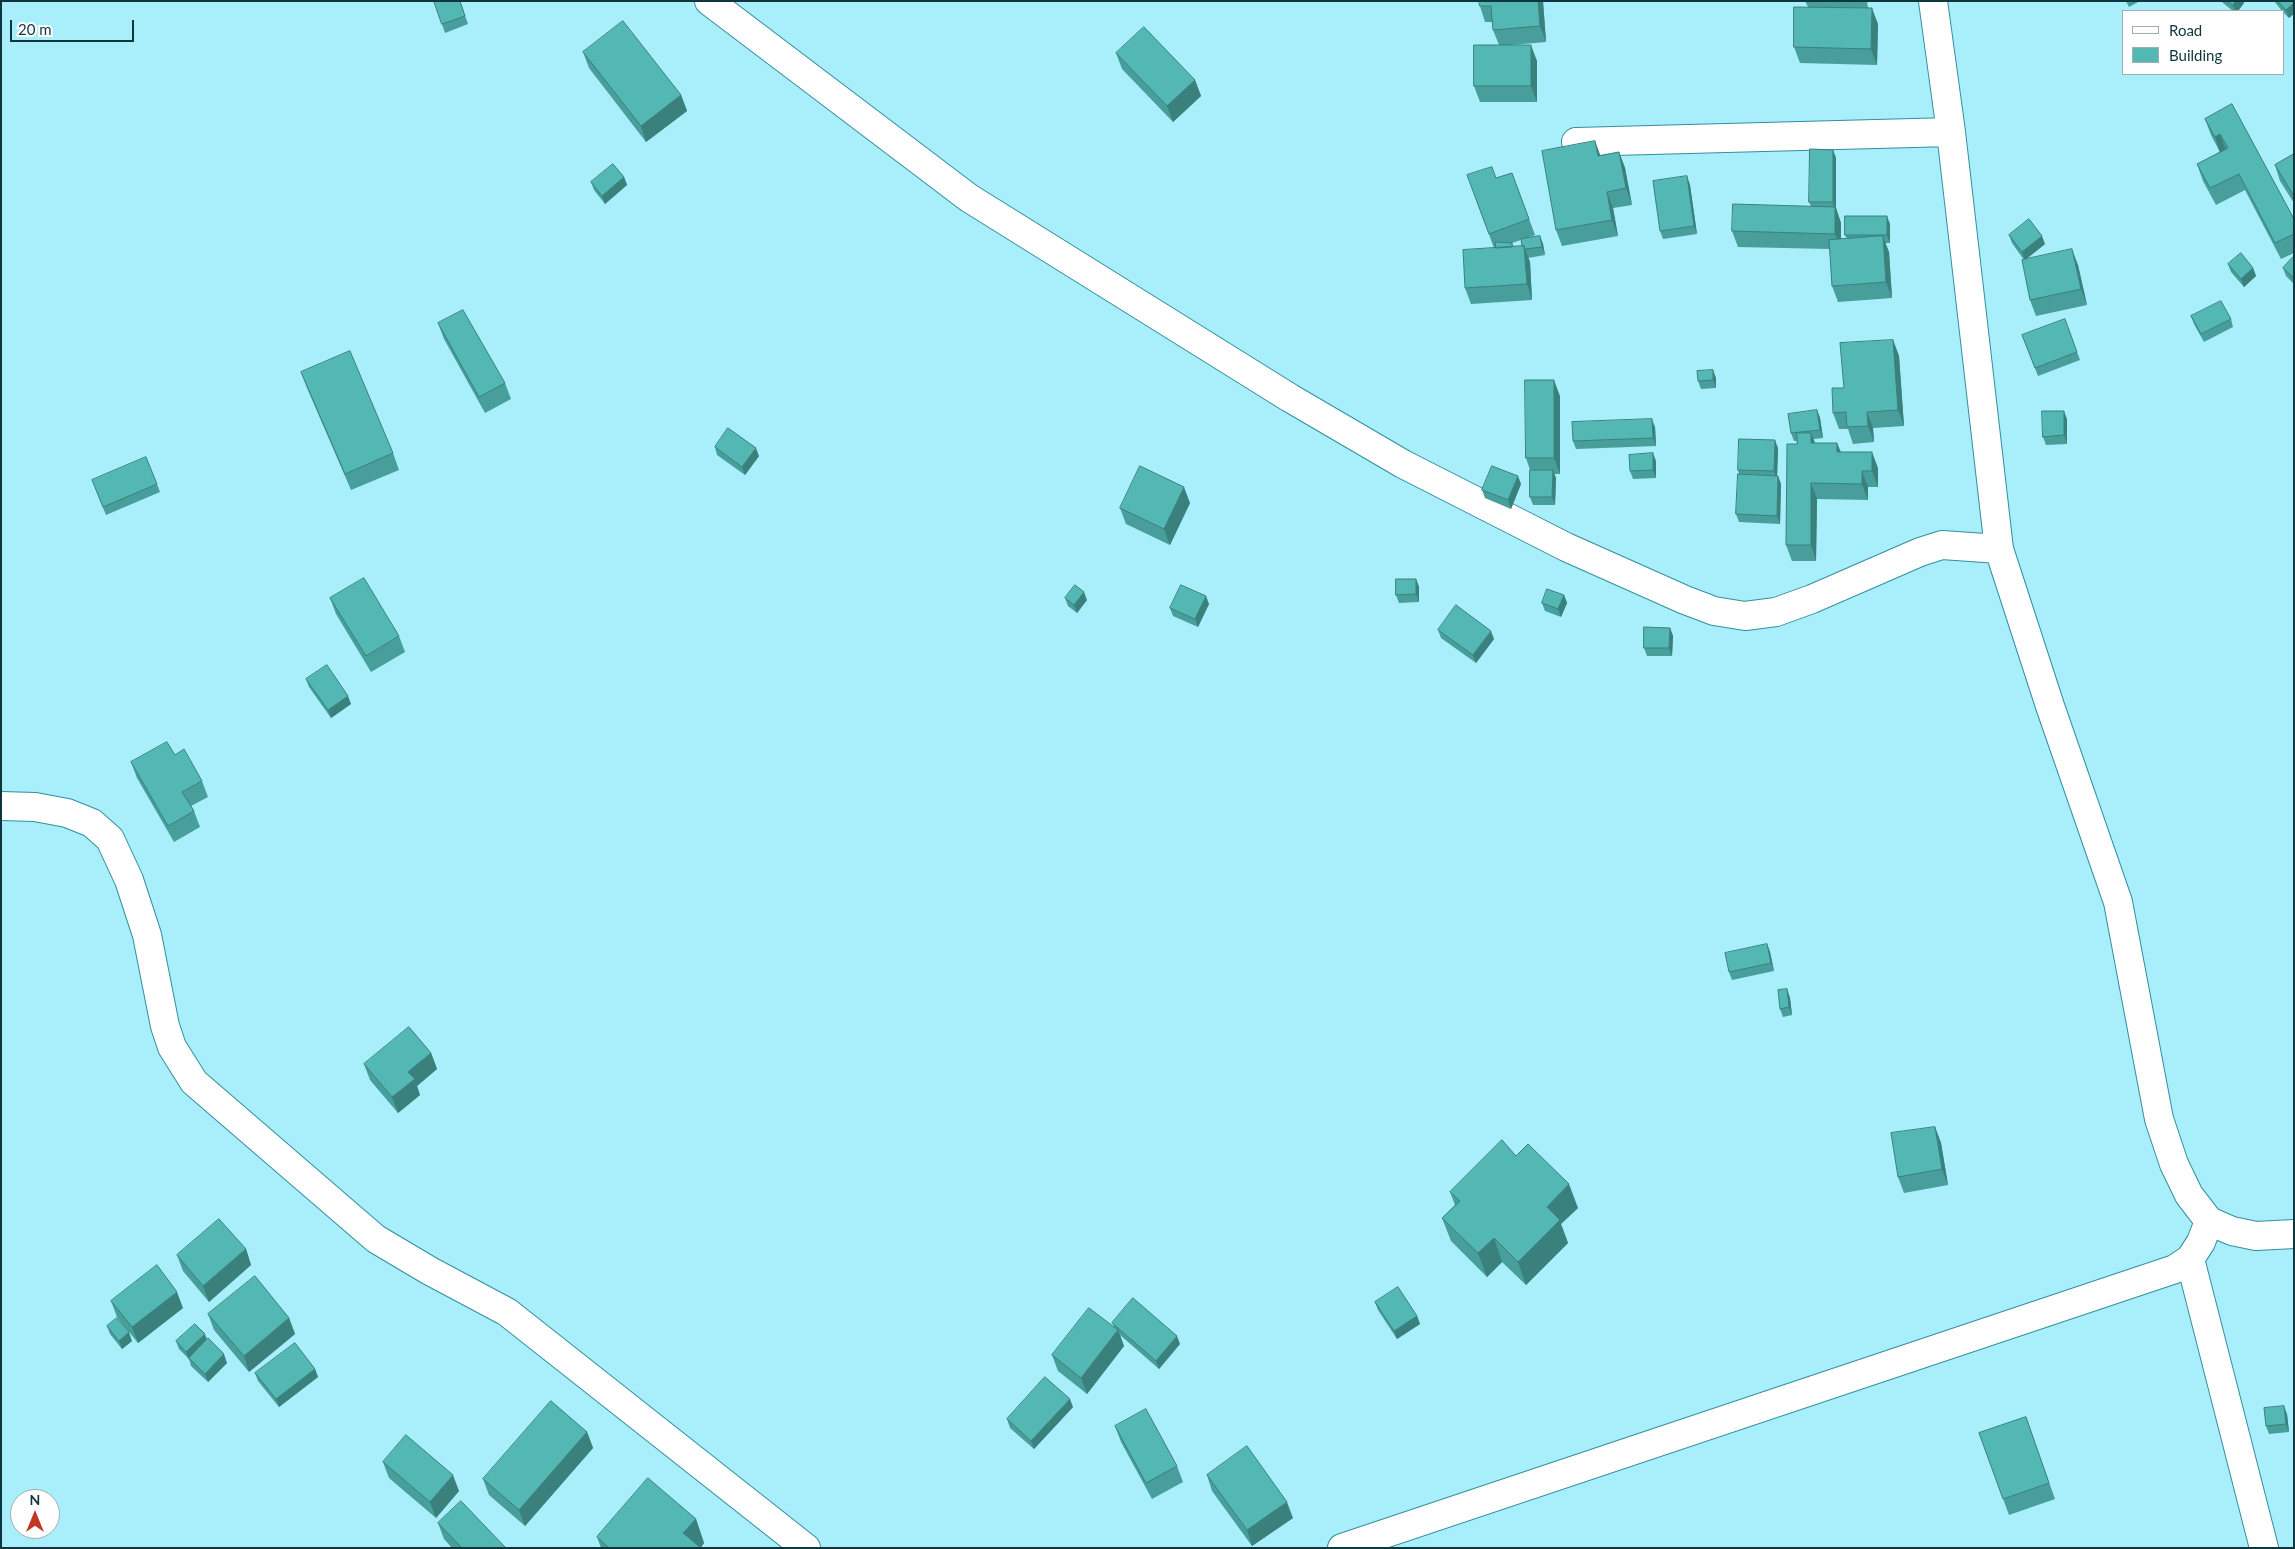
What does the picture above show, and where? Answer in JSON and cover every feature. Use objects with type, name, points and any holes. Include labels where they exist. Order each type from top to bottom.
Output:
[{"type":"street","points":[[709,1],[969,198],[1290,398],[1412,468],[1566,547],[1685,600],[1714,611],[1745,616],[1776,612],[1937,546],[1952,544],[1999,549]]},
{"type":"street","points":[[1933,1],[1951,132],[1999,549],[2050,706],[2118,902],[2159,1119],[2174,1164],[2189,1195],[2209,1222],[2232,1231],[2256,1236],[2294,1234]]},
{"type":"street","points":[[1576,142],[1951,132]]},
{"type":"street","points":[[1,806],[35,807],[67,813],[92,823],[110,839],[129,880],[147,935],[165,1026],[172,1047],[194,1082],[376,1239],[506,1312],[806,1548]]},
{"type":"street","points":[[1342,1548],[2175,1269],[2190,1259],[2201,1242],[2209,1222]]},
{"type":"street","points":[[2190,1259],[2264,1548]]},
{"type":"building","points":[[434,1],[460,1],[465,16],[442,24]]},
{"type":"building","points":[[1479,1],[1538,1],[1540,26],[1493,30],[1491,6],[1480,6]]},
{"type":"building","points":[[2228,1],[2236,1],[2233,5]]},
{"type":"building","points":[[2278,1],[2294,1],[2294,3],[2286,10]]},
{"type":"building","points":[[1794,7],[1872,8],[1871,49],[1794,47]]},
{"type":"building","points":[[623,21],[681,95],[641,126],[583,52]]},
{"type":"building","points":[[1144,27],[1195,80],[1167,106],[1116,53]]},
{"type":"building","points":[[1474,45],[1531,45],[1531,86],[1474,86]]},
{"type":"building","points":[[2232,104],[2294,219],[2294,234],[2275,243],[2239,174],[2210,188],[2197,164],[2228,148],[2220,134],[2215,137],[2205,119]]},
{"type":"building","points":[[1595,141],[1598,156],[1619,152],[1626,188],[1607,192],[1612,220],[1556,230],[1542,151]]},
{"type":"building","points":[[1810,149],[1833,150],[1833,202],[1809,202]]},
{"type":"building","points":[[2294,154],[2294,196],[2275,165]]},
{"type":"building","points":[[613,164],[624,177],[602,196],[591,182]]},
{"type":"building","points":[[1492,167],[1496,178],[1512,173],[1529,219],[1489,234],[1467,175]]},
{"type":"building","points":[[1687,176],[1694,226],[1660,231],[1653,181]]},
{"type":"building","points":[[1733,204],[1835,207],[1835,234],[1732,231]]},
{"type":"building","points":[[1845,216],[1887,216],[1887,235],[1845,235]]},
{"type":"building","points":[[2029,219],[2042,236],[2022,252],[2009,235]]},
{"type":"building","points":[[1540,236],[1542,247],[1525,249],[1522,246],[1521,239]]},
{"type":"building","points":[[1883,236],[1886,282],[1832,286],[1829,240]]},
{"type":"building","points":[[1496,242],[1512,243],[1512,247],[1496,248]]},
{"type":"building","points":[[1524,246],[1527,284],[1465,288],[1463,250]]},
{"type":"building","points":[[2072,249],[2081,289],[2030,300],[2022,260]]},
{"type":"building","points":[[2241,253],[2253,268],[2241,279],[2228,264]]},
{"type":"building","points":[[2294,258],[2294,278],[2283,268]]},
{"type":"building","points":[[2221,301],[2231,319],[2201,334],[2191,316]]},
{"type":"building","points":[[463,310],[505,383],[479,397],[438,323]]},
{"type":"building","points":[[2065,319],[2077,352],[2035,368],[2022,335]]},
{"type":"building","points":[[1893,340],[1898,410],[1867,412],[1868,426],[1847,427],[1846,412],[1833,413],[1832,388],[1844,388],[1840,343]]},
{"type":"building","points":[[350,351],[393,453],[345,474],[301,372]]},
{"type":"building","points":[[1713,370],[1713,380],[1698,381],[1697,371]]},
{"type":"building","points":[[1525,380],[1554,380],[1554,458],[1526,458]]},
{"type":"building","points":[[1817,410],[1820,430],[1791,433],[1788,414]]},
{"type":"building","points":[[2042,411],[2064,411],[2064,435],[2043,437]]},
{"type":"building","points":[[1652,419],[1653,438],[1573,441],[1572,422]]},
{"type":"building","points":[[728,428],[756,448],[742,467],[715,447]]},
{"type":"building","points":[[1797,433],[1811,433],[1811,443],[1837,443],[1837,452],[1872,452],[1872,471],[1862,471],[1862,484],[1811,483],[1811,545],[1786,545],[1787,444],[1797,444]]},
{"type":"building","points":[[1739,439],[1775,440],[1774,471],[1738,470]]},
{"type":"building","points":[[1653,453],[1653,470],[1630,471],[1629,455]]},
{"type":"building","points":[[146,457],[157,484],[103,507],[92,480]]},
{"type":"building","points":[[1140,466],[1184,487],[1164,529],[1120,508]]},
{"type":"building","points":[[1492,466],[1518,476],[1508,500],[1482,490]]},
{"type":"building","points":[[1530,470],[1553,470],[1552,497],[1530,497]]},
{"type":"building","points":[[1738,474],[1778,476],[1777,516],[1736,514]]},
{"type":"building","points":[[364,578],[399,636],[366,656],[330,598]]},
{"type":"building","points":[[1396,579],[1416,579],[1416,594],[1396,595]]},
{"type":"building","points":[[1075,585],[1084,592],[1074,605],[1065,598]]},
{"type":"building","points":[[1181,585],[1206,596],[1195,619],[1170,608]]},
{"type":"building","points":[[1547,589],[1564,595],[1558,609],[1542,603]]},
{"type":"building","points":[[1456,605],[1491,631],[1473,655],[1438,630]]},
{"type":"building","points":[[1644,627],[1670,628],[1669,648],[1644,648]]},
{"type":"building","points":[[327,665],[348,696],[328,710],[306,679]]},
{"type":"building","points":[[167,742],[175,755],[184,749],[202,781],[182,792],[194,811],[168,826],[131,762]]},
{"type":"building","points":[[1767,944],[1771,963],[1729,972],[1725,953]]},
{"type":"building","points":[[1787,989],[1789,1007],[1780,1009],[1778,990]]},
{"type":"building","points":[[409,1027],[431,1053],[408,1072],[415,1079],[392,1097],[364,1064]]},
{"type":"building","points":[[1935,1127],[1942,1169],[1898,1177],[1891,1133]]},
{"type":"building","points":[[1502,1140],[1516,1156],[1528,1144],[1569,1184],[1547,1207],[1560,1220],[1518,1262],[1494,1238],[1478,1253],[1442,1218],[1460,1201],[1450,1192]]},
{"type":"building","points":[[219,1219],[246,1249],[203,1286],[177,1255]]},
{"type":"building","points":[[157,1265],[177,1292],[132,1327],[111,1301]]},
{"type":"building","points":[[255,1276],[289,1318],[244,1356],[208,1314]]},
{"type":"building","points":[[1398,1287],[1417,1316],[1394,1331],[1375,1302]]},
{"type":"building","points":[[1133,1298],[1177,1336],[1156,1361],[1112,1323]]},
{"type":"building","points":[[1089,1308],[1118,1330],[1081,1378],[1052,1355]]},
{"type":"building","points":[[117,1318],[129,1332],[119,1341],[107,1326]]},
{"type":"building","points":[[195,1324],[205,1334],[186,1352],[176,1341]]},
{"type":"building","points":[[208,1338],[224,1354],[205,1374],[189,1358]]},
{"type":"building","points":[[295,1343],[315,1369],[276,1399],[255,1373]]},
{"type":"building","points":[[1045,1377],[1070,1399],[1031,1441],[1007,1419]]},
{"type":"building","points":[[551,1401],[587,1432],[519,1510],[483,1479]]},
{"type":"building","points":[[2284,1406],[2286,1424],[2266,1426],[2264,1408]]},
{"type":"building","points":[[1146,1409],[1177,1466],[1146,1483],[1115,1426]]},
{"type":"building","points":[[2026,1417],[2049,1483],[2003,1499],[1979,1433]]},
{"type":"building","points":[[406,1435],[453,1475],[430,1502],[383,1462]]},
{"type":"building","points":[[1247,1446],[1287,1502],[1247,1530],[1207,1475]]},
{"type":"building","points":[[648,1478],[696,1519],[683,1533],[701,1548],[609,1548],[597,1537]]},
{"type":"building","points":[[461,1501],[506,1548],[462,1548],[438,1523]]}]
